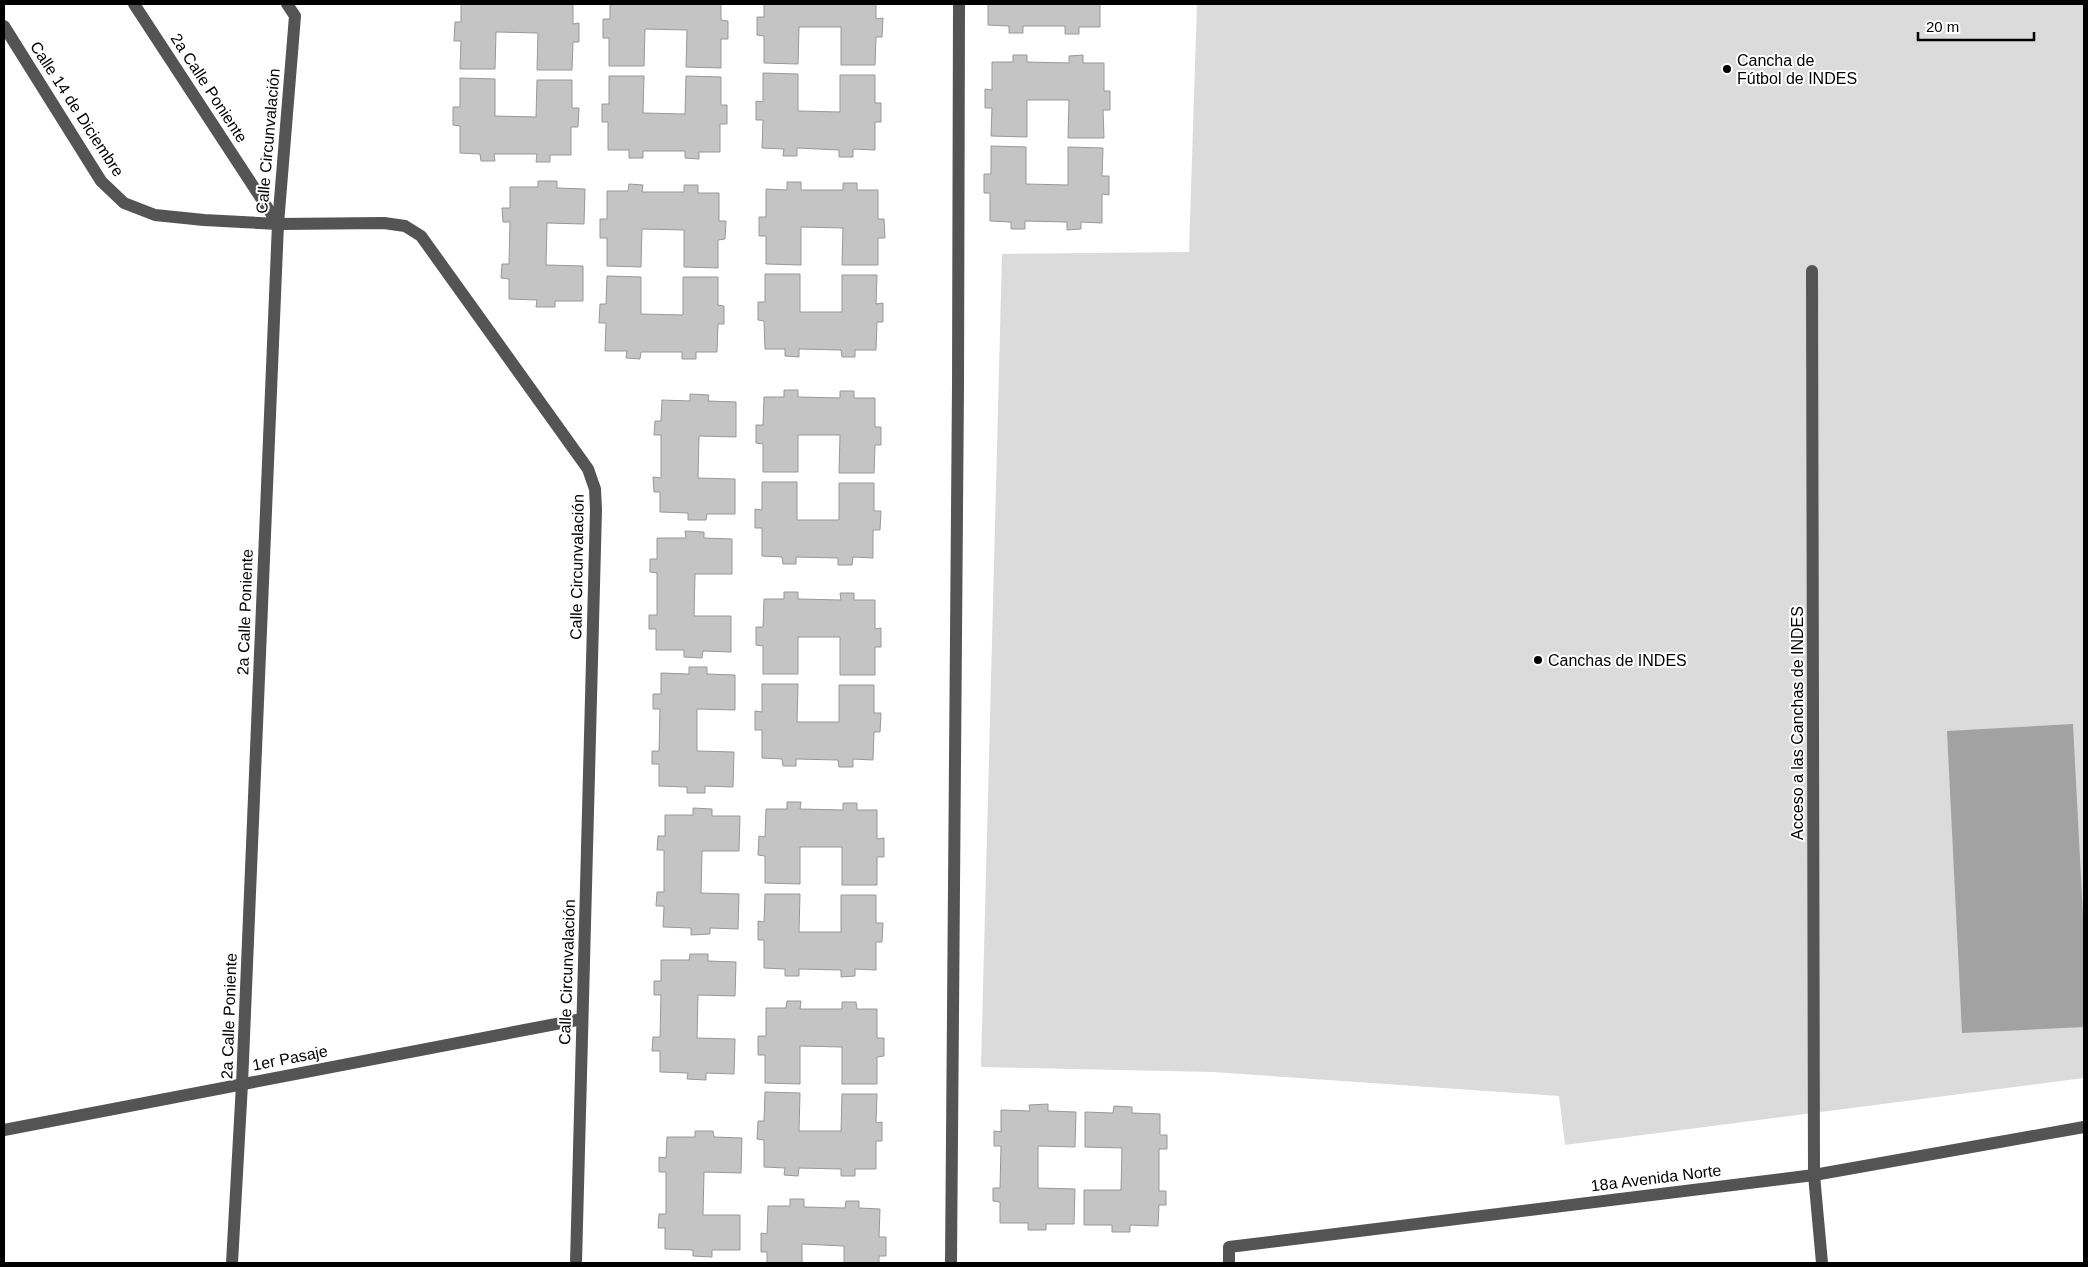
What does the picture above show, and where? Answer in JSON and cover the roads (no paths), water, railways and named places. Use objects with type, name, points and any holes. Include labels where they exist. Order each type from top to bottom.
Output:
[{"type":"street","name":"2a Calle Poniente","points":[[134,4],[278,224],[242,1084],[232,1263]]},
{"type":"street","name":"Calle Circunvalación","points":[[286,4],[295,10],[278,224],[384,223],[405,226],[421,236],[588,469],[595,489],[596,510],[576,1263]]},
{"type":"street","points":[[951,1263],[958,386],[958,4]]},
{"type":"street","name":"Calle 14 de Diciembre","points":[[4,26],[101,181],[124,203],[155,215],[278,224]]},
{"type":"street","name":"Acceso a las Canchas de INDES","points":[[1812,271],[1814,1175],[1822,1263]]},
{"type":"street","name":"1er Pasaje","points":[[4,1130],[582,1019]]},
{"type":"street","name":"18a Avenida Norte","points":[[1229,1263],[1229,1247],[1814,1175],[2084,1127]]},
{"type":"place","name":"Cancha de Fútbol de INDES","points":[[1727,69]]},
{"type":"place","name":"Canchas de INDES","points":[[1538,660]]}]
